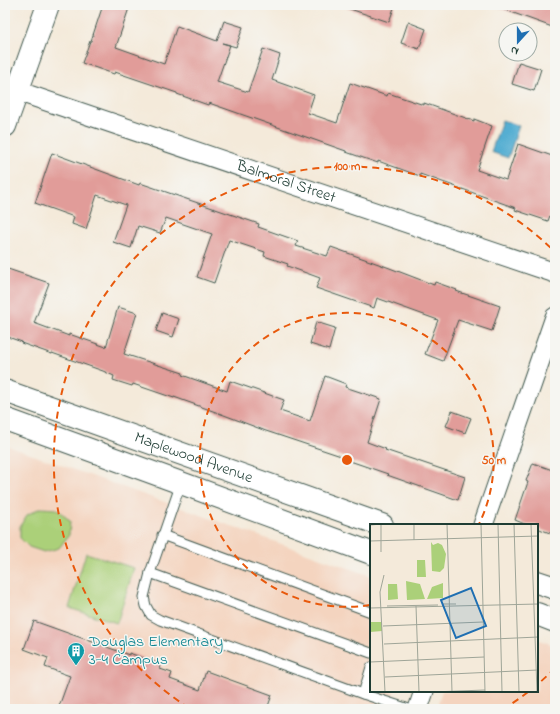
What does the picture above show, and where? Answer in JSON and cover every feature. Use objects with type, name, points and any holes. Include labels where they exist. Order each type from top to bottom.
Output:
[{"type":"street","points":[[5,126],[48,5]]},
{"type":"street","name":"Balmoral Street","points":[[17,91],[555,272]]},
{"type":"street","points":[[483,524],[555,317]]},
{"type":"street","name":"Maplewood Avenue","points":[[5,391],[379,524]]},
{"type":"street","name":"Maplewood Avenue","points":[[5,419],[181,482],[370,553]]},
{"type":"street","points":[[538,582],[555,588]]},
{"type":"street","points":[[538,614],[555,621]]},
{"type":"street","points":[[418,709],[424,692]]},
{"type":"lane","points":[[181,482],[150,573],[144,597],[146,606],[151,615],[167,623],[363,694],[409,709]]},
{"type":"lane","points":[[162,536],[370,612]]},
{"type":"lane","points":[[150,573],[370,653]]},
{"type":"lane","points":[[363,694],[370,670]]},
{"type":"shaded area","points":[[5,445],[370,576],[370,692],[394,692],[388,709],[5,709]]},
{"type":"shaded area","points":[[538,639],[555,646],[555,709],[436,709],[442,692],[538,692]]},
{"type":"green space","points":[[40,508],[57,509],[70,521],[69,535],[59,548],[44,552],[29,547],[20,538],[20,526],[27,515]]},
{"type":"green space","points":[[86,553],[134,568],[117,623],[69,608]]},
{"type":"water","points":[[502,120],[519,126],[508,158],[491,152]]},
{"type":"building","points":[[103,5],[130,5],[116,47],[164,64],[177,26],[217,41],[224,21],[243,27],[236,47],[230,45],[217,82],[248,92],[263,49],[280,55],[272,80],[314,95],[308,113],[337,123],[350,83],[387,96],[388,93],[424,105],[424,103],[492,126],[477,170],[506,180],[518,144],[555,157],[555,202],[548,221],[420,174],[420,176],[378,161],[378,163],[209,103],[208,105],[115,72],[114,74],[82,63]]},
{"type":"building","points":[[348,5],[395,5],[389,22],[347,8]]},
{"type":"building","points":[[497,5],[555,5],[555,28],[497,7]]},
{"type":"building","points":[[408,22],[426,29],[419,49],[401,43]]},
{"type":"building","points":[[519,62],[541,69],[534,91],[512,84]]},
{"type":"building","points":[[52,153],[139,185],[140,183],[259,224],[258,227],[298,241],[296,246],[327,256],[331,247],[434,285],[435,282],[500,306],[492,331],[458,320],[443,361],[425,354],[438,320],[377,298],[374,308],[316,288],[320,278],[287,266],[288,264],[264,256],[265,252],[229,240],[214,283],[197,277],[212,234],[166,218],[160,233],[138,226],[131,248],[113,242],[126,205],[97,195],[86,229],[72,224],[74,217],[35,203]]},
{"type":"building","points":[[5,268],[49,283],[34,323],[69,336],[69,334],[106,347],[118,307],[137,313],[124,354],[183,373],[182,375],[227,391],[230,381],[284,400],[280,411],[310,421],[325,376],[346,384],[345,387],[381,399],[367,442],[386,449],[385,450],[465,477],[458,500],[347,460],[347,458],[266,431],[174,397],[133,384],[132,386],[113,380],[114,376],[103,371],[21,343],[22,342],[5,336]]},
{"type":"building","points":[[162,313],[179,319],[173,337],[156,331]]},
{"type":"building","points":[[316,322],[335,328],[329,350],[310,344]]},
{"type":"building","points":[[452,411],[471,418],[465,433],[446,426]]},
{"type":"building","points":[[533,463],[555,471],[555,535],[538,528],[538,524],[525,524],[515,520],[528,482],[526,481]]},
{"type":"building","name":"Douglas Elementary 3-4 Campus","points":[[34,621],[129,655],[129,653],[161,664],[160,669],[172,673],[170,679],[200,690],[206,671],[272,695],[267,709],[58,709],[70,676],[45,667],[48,658],[24,649]]},
{"type":"place","name":"Douglas Elementary 3-4 Campus","points":[[76,666]]}]
